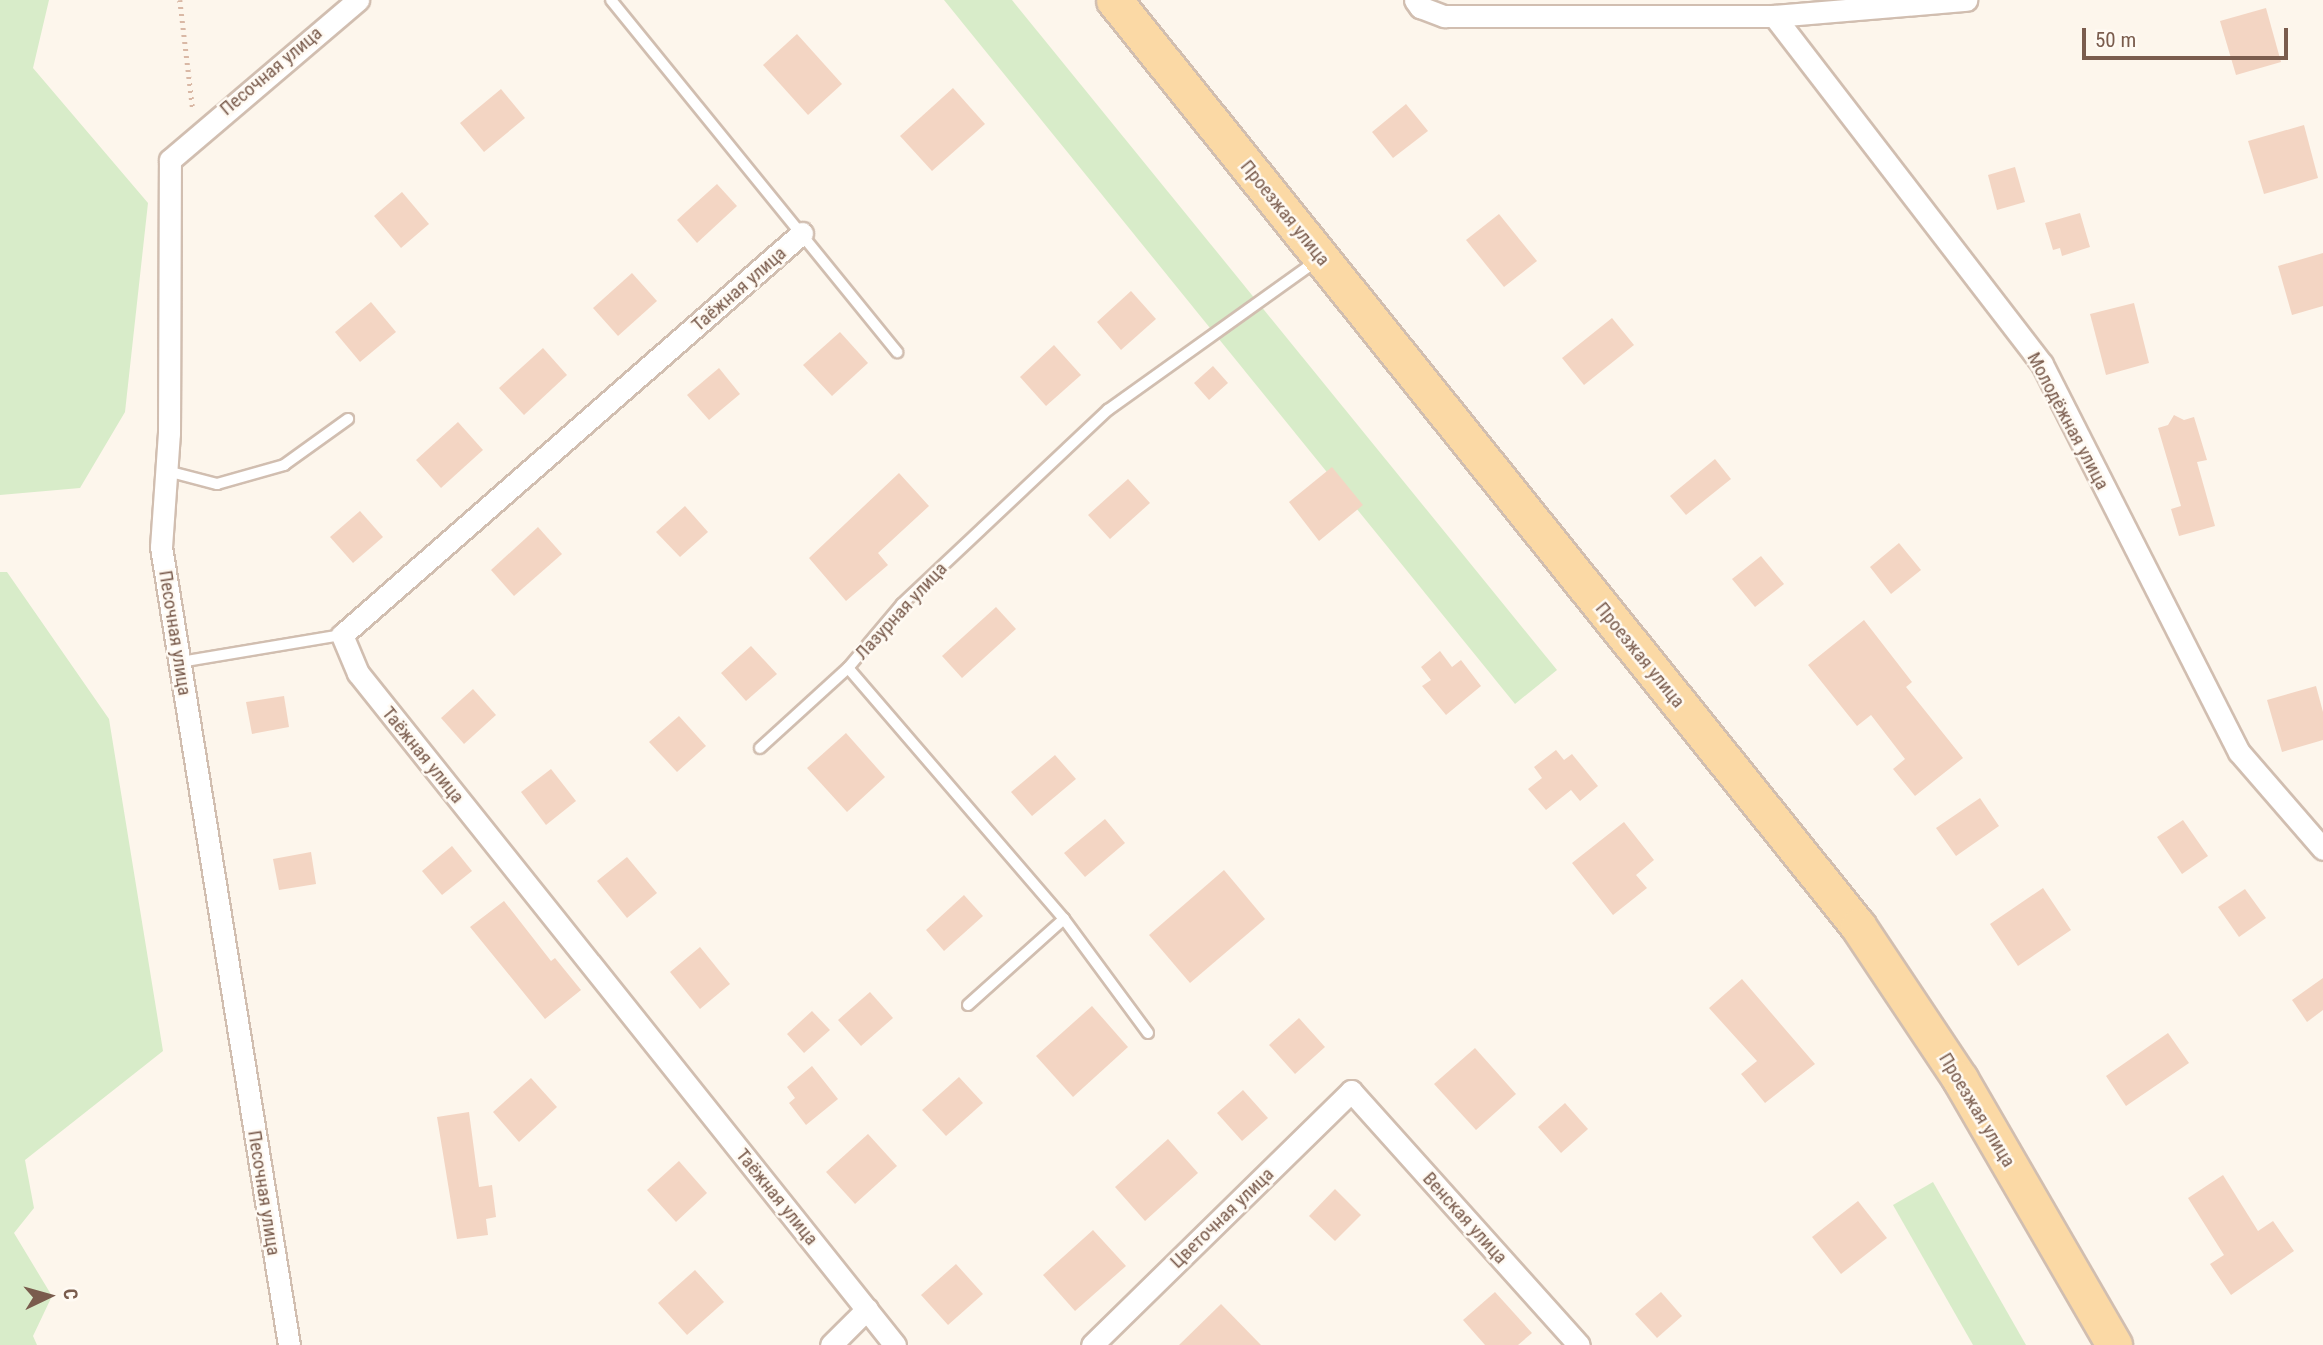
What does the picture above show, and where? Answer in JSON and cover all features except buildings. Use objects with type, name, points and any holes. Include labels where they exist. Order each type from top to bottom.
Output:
[{"type":"main road","name":"Проезжая улица","points":[[1114,0],[1858,926],[1960,1079],[2114,1345]]},
{"type":"street","name":"Песочная улица","points":[[289,1345],[161,547],[167,471],[170,160],[196,134],[358,0]]},
{"type":"street","points":[[1415,0],[1420,7],[1444,16],[1774,16],[1966,0]]},
{"type":"street","name":"Молодёжная улица","points":[[1774,16],[2042,364],[2239,752],[2323,849]]},
{"type":"street","name":"Таёжная улица","points":[[802,233],[342,635],[358,673],[895,1345]]},
{"type":"street","name":"Цветочная улица","points":[[1092,1345],[1351,1091]]},
{"type":"street","name":"Венская улица","points":[[1351,1091],[1579,1345]]},
{"type":"street","points":[[831,1345],[867,1309]]},
{"type":"lane","points":[[611,0],[897,352]]},
{"type":"lane","name":"Лазурная улица","points":[[1148,1033],[1063,919],[848,668],[902,604],[1108,410],[1321,258]]},
{"type":"lane","points":[[167,471],[217,484],[284,465],[348,419]]},
{"type":"lane","points":[[180,662],[342,635]]},
{"type":"lane","points":[[760,748],[848,668]]},
{"type":"lane","points":[[968,1005],[1063,919]]},
{"type":"path","points":[[180,0],[196,134]]},
{"type":"green space","points":[[0,0],[49,0],[33,68],[148,203],[125,412],[80,488],[0,495]]},
{"type":"green space","points":[[944,0],[1012,0],[1557,670],[1515,704]]},
{"type":"green space","points":[[0,572],[7,572],[109,719],[163,1051],[25,1160],[34,1208],[14,1233],[52,1296],[33,1336],[37,1345],[0,1345]]},
{"type":"green space","points":[[1933,1182],[2026,1345],[1973,1345],[1893,1205]]}]
